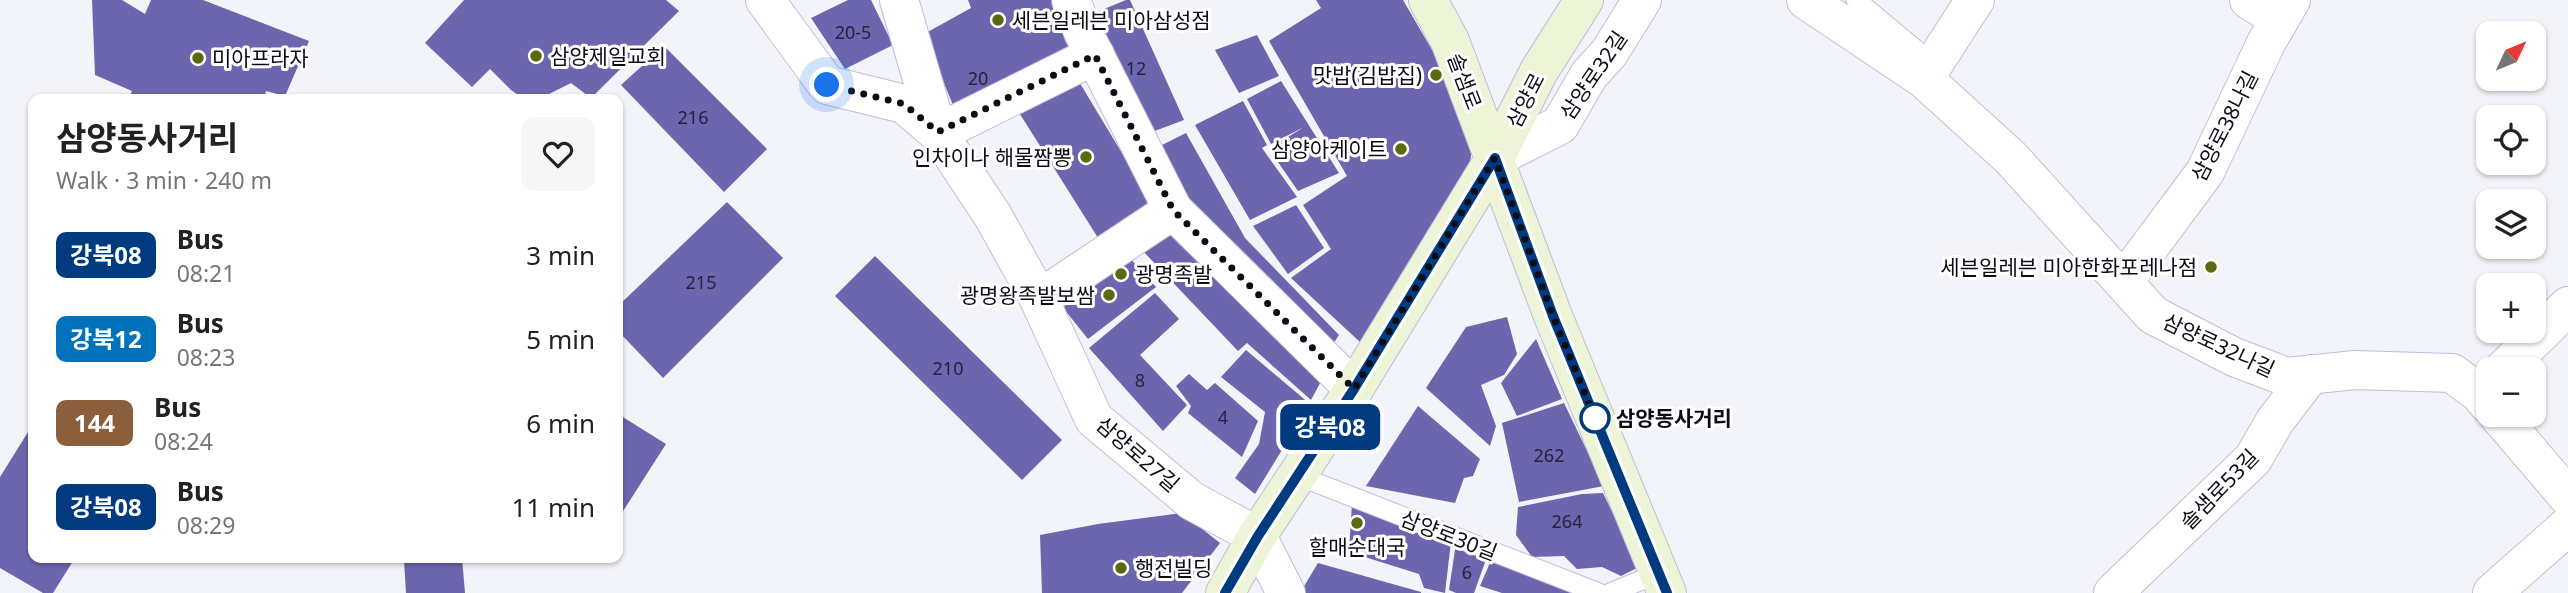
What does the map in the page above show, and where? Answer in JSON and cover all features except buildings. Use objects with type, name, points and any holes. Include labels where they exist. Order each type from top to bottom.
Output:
[{"type":"main road","name":"솔샘로","points":[[1428,0],[1450,41],[1553,316],[1663,583]]},
{"type":"main road","name":"삼양로","points":[[1225,593],[1495,158],[1539,71],[1584,0]]},
{"type":"street","name":"삼양로27길","points":[[765,0],[827,85],[904,104],[938,132]]},
{"type":"street","name":"삼양로27길","points":[[899,0],[938,132],[993,216],[1039,299],[1094,419],[1192,501],[1258,536]]},
{"type":"street","points":[[1071,0],[1083,32],[1173,210],[1354,389]]},
{"type":"street","name":"삼양로32길","points":[[1495,158],[1560,125],[1589,75],[1609,53],[1642,0]]},
{"type":"street","name":"삼양로32나길","points":[[1806,0],[1929,71],[2124,281],[2152,315],[2234,357],[2287,377],[2355,370],[2452,373],[2476,385]]},
{"type":"street","points":[[1929,71],[1975,0]]},
{"type":"street","name":"삼양로38나길","points":[[2124,281],[2205,172],[2267,41],[2273,6]]},
{"type":"street","points":[[938,132],[1095,55]]},
{"type":"street","points":[[1039,299],[1173,210]]},
{"type":"street","points":[[2523,357],[2568,306]]},
{"type":"street","name":"솔샘로53길","points":[[2113,593],[2253,459],[2275,421],[2311,374]]},
{"type":"street","name":"삼양로32나길","points":[[2517,427],[2568,497]]},
{"type":"street","points":[[2492,593],[2568,526]]},
{"type":"street","points":[[1258,536],[1286,593]]},
{"type":"lane","points":[[1856,0],[1929,71]]},
{"type":"lane","name":"삼양로30길","points":[[1299,476],[1599,593]]},
{"type":"lane","points":[[1610,593],[1663,583]]},
{"type":"bus line","name":"강북08","points":[[1225,593],[1495,158],[1553,316],[1667,593]]},
{"type":"place","name":"세븐일레븐 미아삼성점","points":[[998,20]]},
{"type":"place","name":"삼양제일교회","points":[[536,56]]},
{"type":"place","name":"미아프라자","points":[[198,58]]},
{"type":"place","name":"맛밥(김밥집)","points":[[1436,75]]},
{"type":"place","name":"삼양아케이트","points":[[1401,149]]},
{"type":"place","name":"인차이나 해물짬뽕","points":[[1086,157]]},
{"type":"place","name":"세븐일레븐 미아한화포레나점","points":[[2211,267]]},
{"type":"place","name":"광명족발","points":[[1121,274]]},
{"type":"place","name":"광명왕족발보쌈","points":[[1109,295]]},
{"type":"place","name":"삼양동사거리","points":[[1595,418]]},
{"type":"place","name":"할매순대국","points":[[1357,523]]},
{"type":"place","name":"행전빌딩","points":[[1121,568]]},
{"type":"route","points":[[827,85],[904,104],[938,132],[1095,55],[1173,210],[1354,389],[1495,158],[1553,316],[1595,418]]}]
